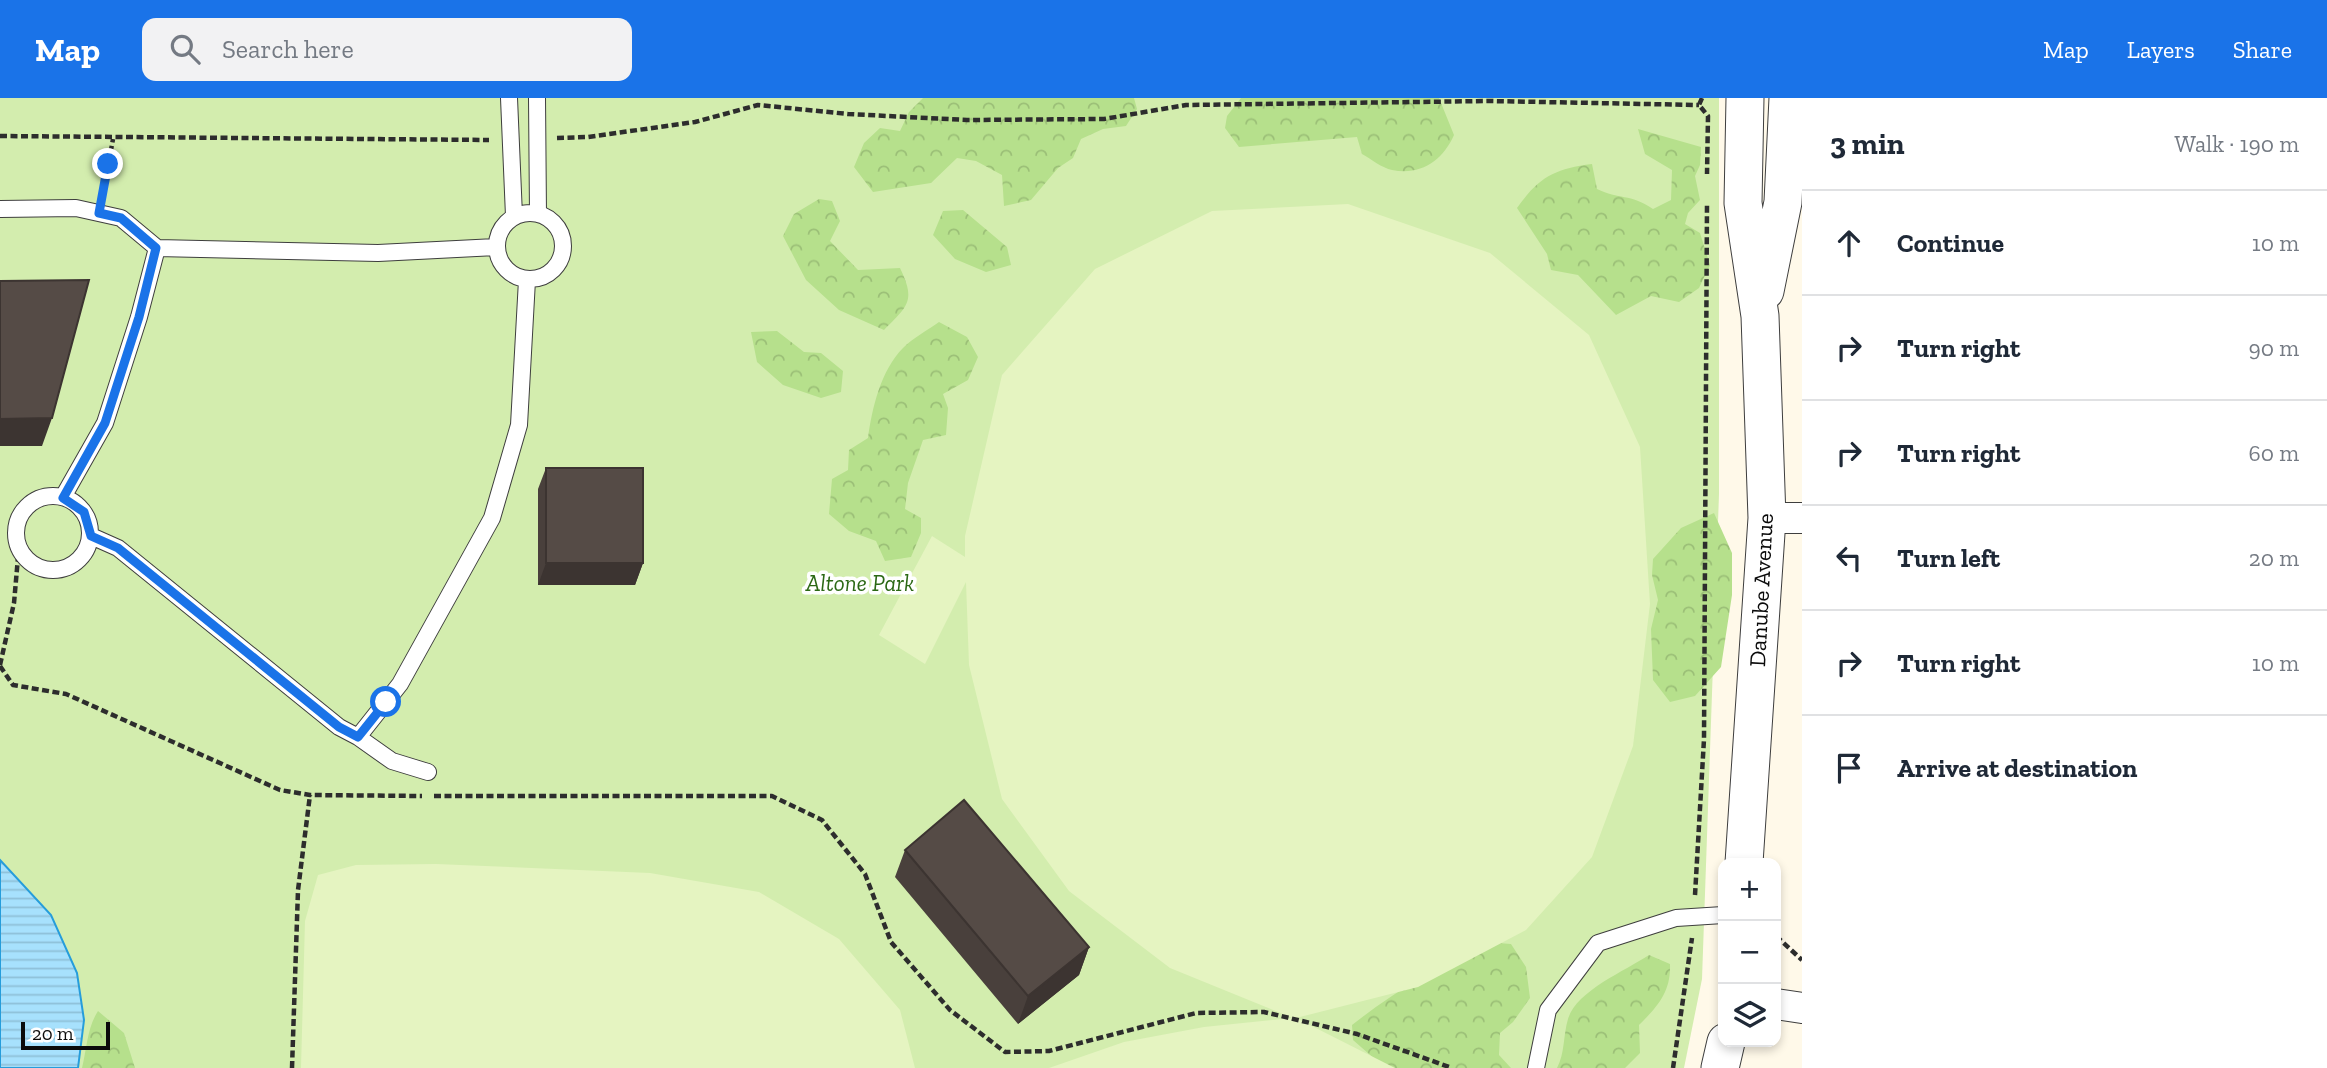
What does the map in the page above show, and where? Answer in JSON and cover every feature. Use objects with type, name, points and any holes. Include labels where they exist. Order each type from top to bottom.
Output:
[{"type":"street","name":"Danube Avenue","points":[[1745,98],[1743,203],[1760,316],[1784,518],[1745,858]]},
{"type":"street","name":"Danube Avenue","points":[[1760,316],[1783,202],[1788,98]]},
{"type":"street","points":[[1781,1004],[1802,1008]]},
{"type":"street","points":[[1720,1068],[1725,1047]]},
{"type":"lane","points":[[509,98],[514,216]]},
{"type":"lane","points":[[537,98],[535,138],[538,214]]},
{"type":"lane","points":[[0,209],[76,208],[121,218],[156,248],[378,253],[496,247]]},
{"type":"lane","points":[[538,214],[558,228],[563,252],[551,273],[527,280],[505,270],[496,247],[504,224],[514,216],[538,214]]},
{"type":"lane","points":[[63,498],[105,423],[139,317],[156,248]]},
{"type":"lane","points":[[358,737],[401,684],[492,518],[519,425],[527,280]]},
{"type":"lane","points":[[50,496],[63,498],[84,512],[91,536],[80,559],[69,567],[56,570],[31,563],[19,546],[19,520],[27,507],[50,496]]},
{"type":"lane","points":[[91,536],[118,548],[339,727],[392,761],[428,772]]},
{"type":"lane","points":[[1536,1068],[1548,1010],[1598,943],[1676,918],[1718,915]]},
{"type":"path","points":[[1699,105],[1702,98]]},
{"type":"path","points":[[535,138],[589,137],[695,122],[758,105],[848,114],[967,120],[1104,118],[1200,105],[1490,101],[1699,105],[1708,116],[1707,185]]},
{"type":"path","points":[[0,136],[113,139],[510,139]]},
{"type":"path","points":[[99,213],[113,139]]},
{"type":"path","points":[[1673,1068],[1694,917],[1704,739],[1707,199]]},
{"type":"path","points":[[19,546],[13,603],[0,665],[13,685],[66,694],[280,790],[310,795],[772,796],[822,820],[865,874],[891,942],[950,1010],[1005,1052],[1049,1051],[1196,1013],[1264,1012],[1357,1034],[1452,1068]]},
{"type":"path","points":[[292,1068],[298,890],[310,795]]},
{"type":"path","points":[[1781,941],[1802,960]]},
{"type":"green space","name":"Altone Park","points":[[0,98],[1719,98],[1719,494],[1702,979],[1684,1068],[0,1068]]},
{"type":"green space","points":[[923,98],[1134,98],[1137,109],[1126,126],[1103,129],[1081,139],[1073,158],[1058,168],[1031,200],[1004,206],[1002,175],[976,161],[957,158],[931,183],[873,192],[854,167],[864,143],[880,128],[900,131],[909,112]]},
{"type":"green space","points":[[1241,98],[1439,98],[1454,135],[1437,159],[1412,171],[1392,170],[1362,154],[1357,137],[1239,147],[1225,128],[1227,116]]},
{"type":"green space","points":[[1638,129],[1701,147],[1700,165],[1695,176],[1700,200],[1688,213],[1685,224],[1700,233],[1710,265],[1699,288],[1679,302],[1651,296],[1616,315],[1578,275],[1551,270],[1547,254],[1517,208],[1548,176],[1592,164],[1597,189],[1638,201],[1653,209],[1671,200],[1672,170],[1645,154]]},
{"type":"green space","points":[[819,199],[832,201],[840,221],[830,241],[858,270],[900,268],[908,288],[907,302],[904,309],[884,330],[839,310],[806,280],[783,236],[794,214]]},
{"type":"green space","points":[[1348,204],[1490,253],[1589,335],[1640,447],[1650,604],[1633,746],[1592,857],[1526,930],[1418,987],[1296,1018],[1395,1068],[1049,1068],[1124,1042],[1204,1027],[1293,1018],[1170,968],[1069,891],[1002,799],[969,665],[966,582],[925,664],[879,635],[932,536],[965,557],[965,536],[1002,375],[1095,269],[1212,211]]},
{"type":"green space","points":[[963,210],[1007,247],[1011,265],[986,272],[955,259],[933,235],[943,211]]},
{"type":"green space","points":[[939,322],[967,337],[978,357],[968,380],[943,394],[948,408],[946,435],[923,440],[908,483],[905,509],[921,518],[921,533],[911,557],[885,561],[876,541],[849,531],[829,514],[832,479],[848,470],[849,450],[868,438],[883,378],[895,357],[911,341]]},
{"type":"green space","points":[[777,331],[804,352],[821,353],[843,371],[841,392],[821,398],[783,385],[757,362],[751,332]]},
{"type":"green space","points":[[1714,513],[1732,553],[1732,595],[1721,667],[1695,696],[1670,702],[1653,680],[1651,629],[1658,600],[1652,575],[1653,559],[1681,528]]},
{"type":"green space","points":[[436,864],[650,873],[759,892],[839,939],[900,1010],[915,1068],[301,1068],[305,921],[318,875],[356,865]]},
{"type":"green space","points":[[1485,942],[1511,944],[1526,967],[1530,998],[1513,1022],[1500,1033],[1499,1055],[1511,1068],[1385,1068],[1353,1040],[1352,1025],[1384,1001],[1450,960]]},
{"type":"green space","points":[[1649,955],[1670,964],[1670,974],[1662,998],[1639,1025],[1640,1053],[1625,1068],[1557,1068],[1568,1019],[1581,999],[1602,982]]},
{"type":"green space","points":[[98,1011],[124,1033],[135,1068],[82,1068],[89,1031]]},
{"type":"water","points":[[0,860],[51,915],[77,973],[84,1020],[78,1068],[0,1068]]},
{"type":"building","points":[[89,280],[52,418],[0,419],[0,281]]},
{"type":"building","points":[[546,468],[643,468],[643,563],[546,563]]},
{"type":"building","points":[[964,800],[1089,947],[1028,996],[905,850]]},
{"type":"route","points":[[108,164],[99,213],[121,218],[156,248],[139,317],[105,423],[63,498],[75,503],[84,512],[91,536],[118,548],[339,727],[358,737],[386,702]]}]
